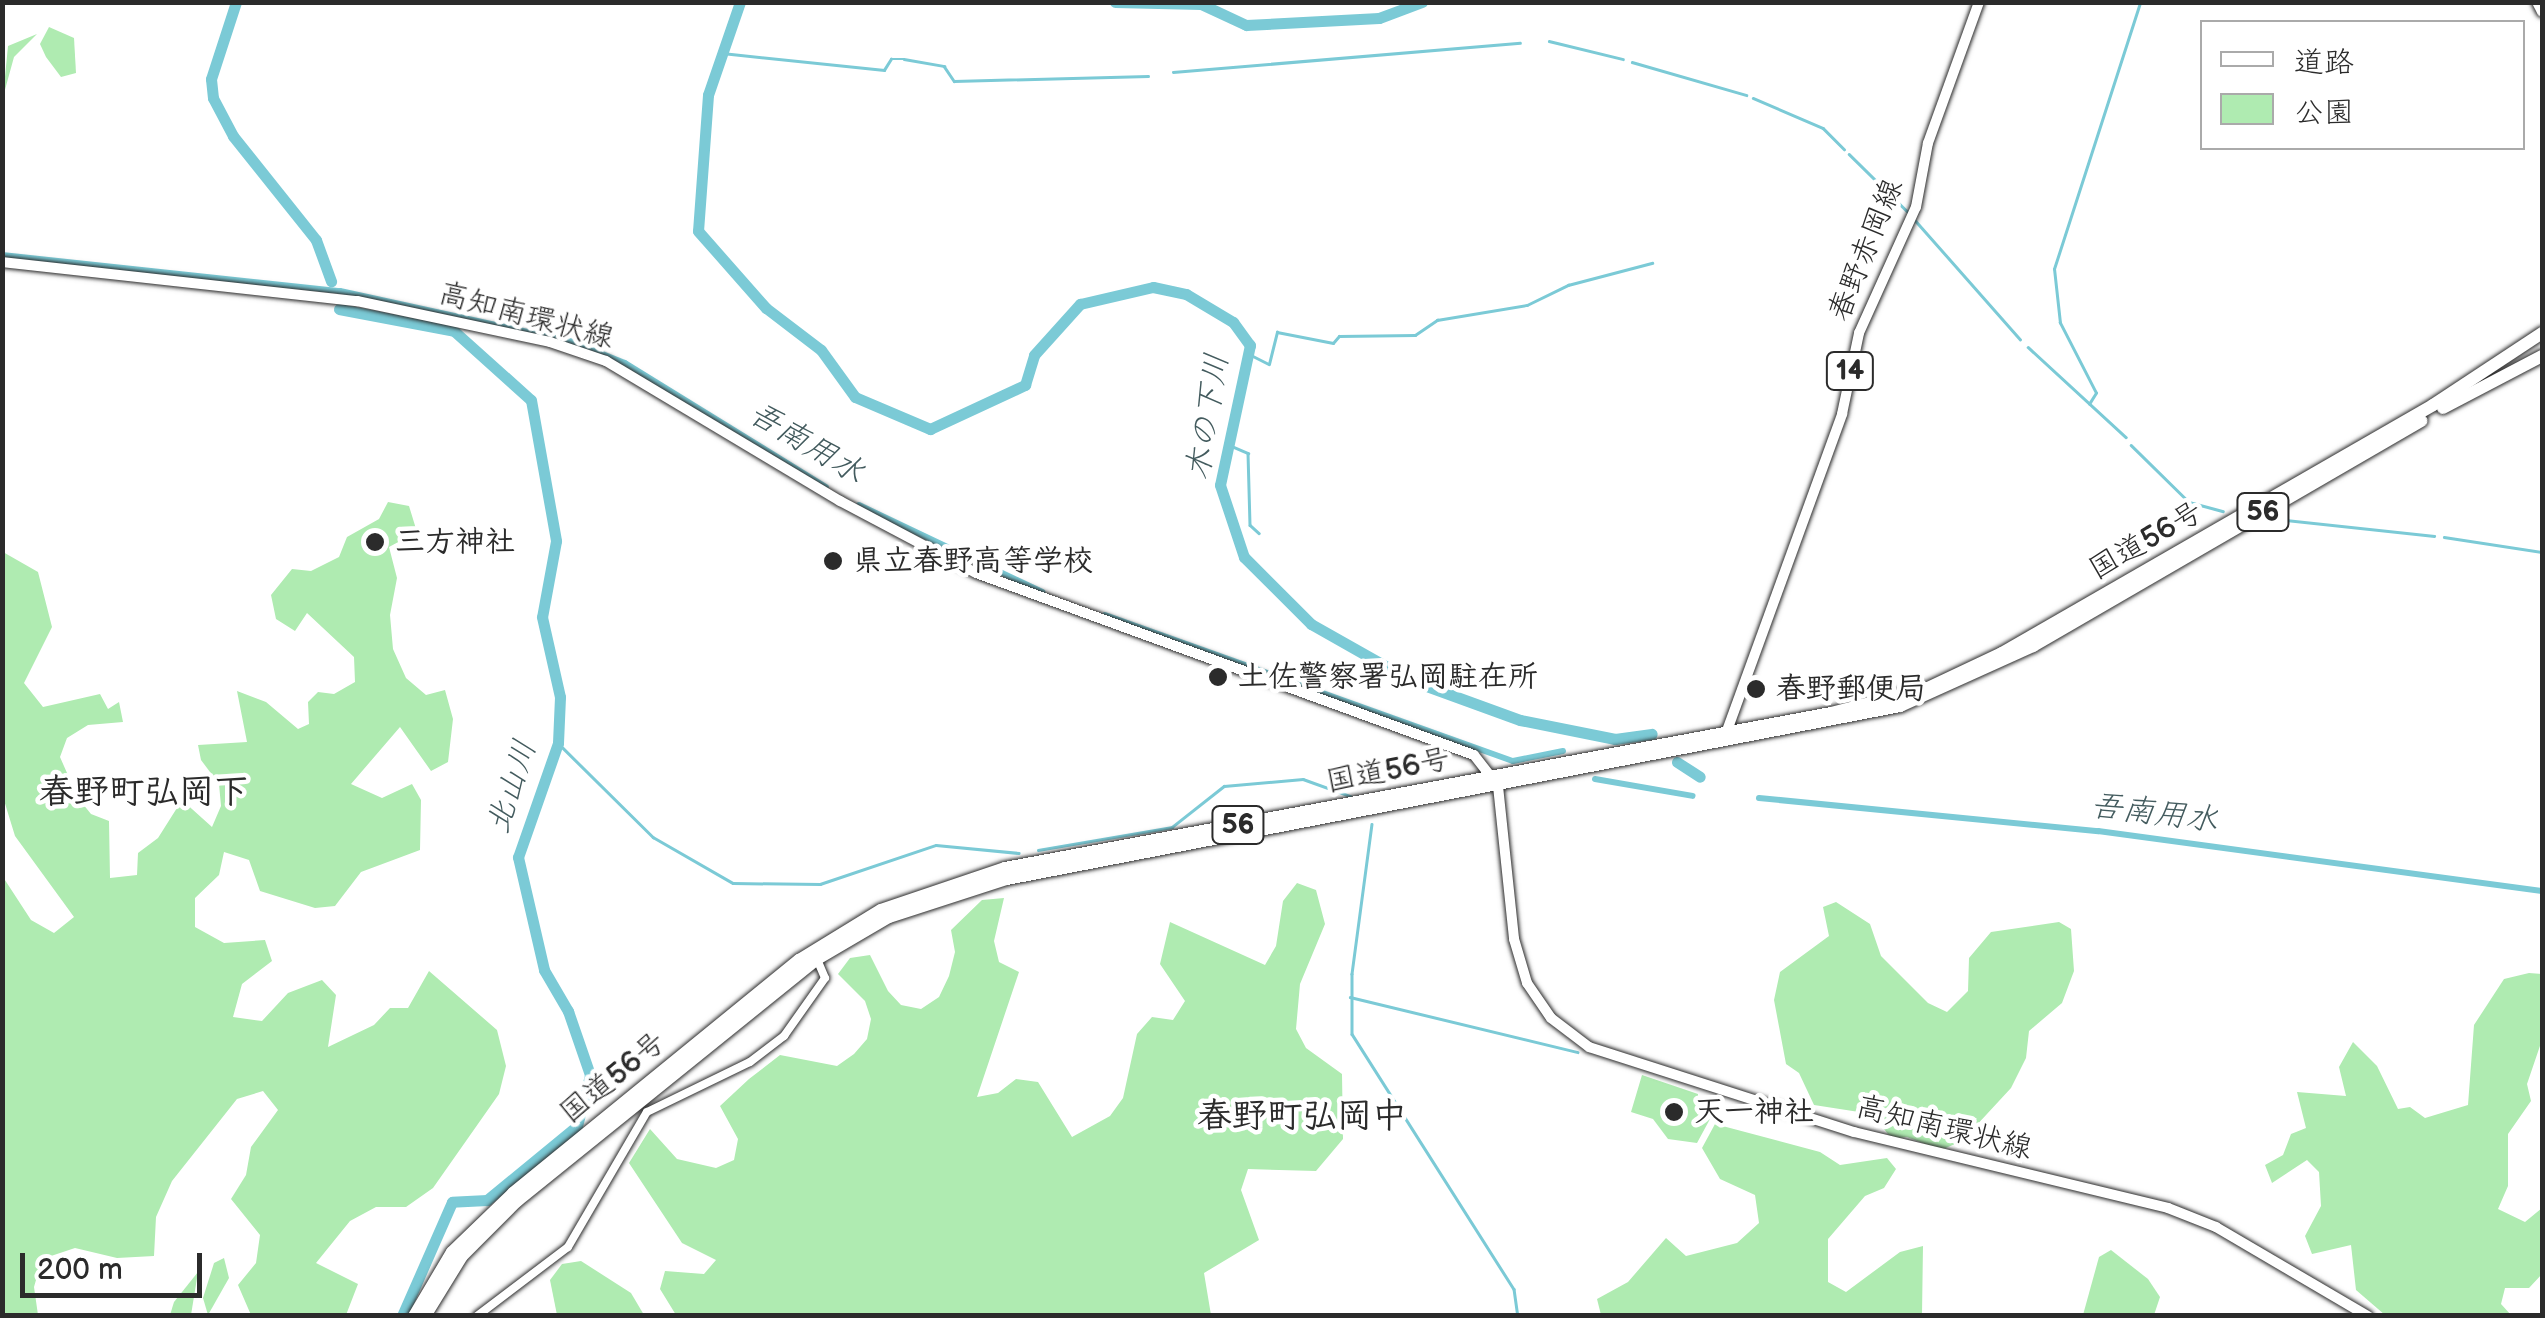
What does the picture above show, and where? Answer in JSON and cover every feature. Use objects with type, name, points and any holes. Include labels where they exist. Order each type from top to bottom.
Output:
[{"type":"highway","name":"56","points":[[2451,398],[2542,333]]},
{"type":"highway","name":"56","points":[[2451,398],[2542,356]]},
{"type":"highway","name":"国道56号","points":[[425,1316],[484,1230],[817,960],[889,917],[964,890],[1725,736],[1882,711],[1975,678],[2451,398]]},
{"type":"highway","name":"国道56号","points":[[414,1316],[452,1252],[513,1193],[799,960],[866,918],[1005,868],[1495,781]]},
{"type":"main road","name":"春野赤岡線","points":[[1725,736],[1838,427],[1859,333],[1916,207],[1928,143],[1980,2]]},
{"type":"main road","points":[[2537,2],[2542,12]]},
{"type":"main road","name":"高知南環状線","points":[[2,262],[357,301],[585,352],[976,573],[1474,756],[1495,781],[1517,957],[1551,1018],[1589,1047],[1854,1132],[2192,1216],[2368,1316]]},
{"type":"street","points":[[477,1316],[568,1247],[647,1112],[750,1062],[784,1036],[826,978],[817,960]]},
{"type":"green space","points":[[49,27],[74,38],[76,73],[61,77],[46,57],[40,44]]},
{"type":"green space","points":[[37,34],[14,57],[3,97],[8,46]]},
{"type":"green space","points":[[388,502],[409,506],[417,532],[389,547],[397,578],[390,615],[393,649],[406,678],[426,695],[445,690],[453,719],[448,762],[431,771],[400,727],[351,784],[382,798],[412,784],[421,800],[420,850],[361,872],[335,906],[315,908],[260,891],[249,860],[224,852],[219,875],[195,898],[195,927],[224,943],[265,940],[272,961],[242,984],[233,1017],[262,1021],[288,993],[322,980],[336,995],[328,1047],[374,1025],[390,1008],[408,1008],[429,971],[497,1030],[506,1066],[499,1094],[433,1188],[406,1207],[376,1207],[350,1221],[316,1263],[358,1284],[346,1315],[251,1315],[238,1285],[256,1263],[260,1235],[231,1199],[246,1175],[251,1147],[278,1110],[263,1091],[237,1099],[172,1181],[156,1217],[154,1256],[117,1258],[75,1248],[42,1259],[34,1287],[38,1315],[3,1315],[3,877],[31,920],[54,933],[74,917],[15,836],[3,797],[3,552],[38,572],[52,627],[24,683],[43,707],[100,694],[108,709],[119,702],[123,722],[88,725],[67,738],[60,757],[78,798],[91,814],[109,821],[110,878],[137,875],[138,853],[158,838],[182,800],[212,827],[221,806],[219,784],[201,760],[198,745],[247,742],[237,691],[266,702],[298,729],[309,724],[308,702],[318,692],[334,694],[355,682],[354,657],[307,613],[295,631],[276,619],[271,595],[292,569],[311,571],[339,557],[347,537],[379,519]]},
{"type":"green space","points":[[1297,883],[1316,890],[1325,924],[1300,984],[1296,1029],[1306,1048],[1342,1074],[1343,1139],[1316,1171],[1248,1169],[1241,1190],[1259,1240],[1204,1273],[1211,1315],[676,1315],[660,1289],[665,1271],[704,1274],[716,1260],[682,1243],[629,1163],[650,1129],[677,1159],[716,1168],[734,1160],[738,1139],[720,1106],[749,1079],[780,1055],[837,1066],[854,1054],[867,1039],[871,1019],[865,1001],[838,974],[850,958],[870,955],[888,991],[901,1005],[921,1009],[939,997],[949,976],[955,952],[951,930],[982,900],[1004,898],[994,941],[999,962],[1019,972],[977,1097],[998,1093],[1016,1079],[1038,1082],[1072,1137],[1110,1116],[1123,1098],[1137,1034],[1152,1017],[1173,1020],[1185,1001],[1160,964],[1170,922],[1265,965],[1276,946],[1283,901]]},
{"type":"green space","points":[[1836,902],[1870,924],[1881,956],[1928,1003],[1947,1012],[1968,991],[1969,958],[1991,932],[2059,922],[2071,929],[2074,971],[2062,1003],[2029,1031],[2026,1058],[2011,1088],[1962,1141],[1941,1150],[1907,1137],[1892,1139],[1872,1114],[1814,1105],[1799,1073],[1786,1064],[1774,1000],[1780,972],[1829,936],[1823,907]]},
{"type":"green space","points":[[2542,974],[2542,1040],[2527,1084],[2531,1101],[2508,1134],[2508,1186],[2498,1209],[2525,1222],[2542,1208],[2542,1274],[2529,1288],[2505,1288],[2501,1304],[2511,1315],[2385,1315],[2356,1290],[2351,1245],[2312,1254],[2305,1236],[2321,1206],[2319,1172],[2307,1160],[2272,1183],[2265,1165],[2283,1155],[2291,1134],[2306,1128],[2297,1092],[2346,1096],[2339,1067],[2353,1042],[2377,1066],[2398,1109],[2410,1107],[2425,1118],[2468,1105],[2474,1025],[2504,979]]},
{"type":"green space","points":[[1642,1075],[1698,1094],[1697,1114],[1710,1119],[1697,1143],[1668,1139],[1653,1119],[1631,1112]]},
{"type":"green space","points":[[1715,1124],[1820,1152],[1840,1165],[1887,1158],[1896,1169],[1884,1188],[1865,1196],[1828,1239],[1828,1282],[1846,1292],[1900,1252],[1923,1246],[1922,1315],[1601,1315],[1597,1299],[1628,1282],[1666,1238],[1686,1256],[1737,1243],[1759,1223],[1755,1195],[1720,1179],[1702,1148]]},
{"type":"green space","points":[[2111,1250],[2148,1279],[2160,1297],[2154,1315],[2083,1315],[2099,1257]]},
{"type":"green space","points":[[224,1258],[229,1278],[208,1315],[203,1298],[214,1263]]},
{"type":"green space","points":[[581,1261],[631,1293],[644,1315],[557,1315],[550,1280],[562,1264]]},
{"type":"green space","points":[[198,1272],[191,1315],[170,1315],[174,1302]]},
{"type":"waterway","name":"北山川","points":[[236,2],[211,79],[213,98],[233,136],[316,240],[331,281]]},
{"type":"waterway","name":"木の下川","points":[[740,2],[708,95],[698,231],[766,308],[821,350],[855,397],[930,429],[1025,385],[1034,355],[1080,304],[1153,287],[1186,294],[1233,322],[1250,345],[1220,485],[1244,557],[1311,624],[1410,680],[1520,720],[1615,739],[1652,734]]},
{"type":"waterway","points":[[1115,2],[1201,4],[1246,25],[1379,18],[1422,2]]},
{"type":"waterway","points":[[2089,404],[2096,393],[2060,323],[2054,269],[2140,2]]},
{"type":"waterway","points":[[1549,41],[1623,59]]},
{"type":"waterway","points":[[1173,72],[1520,43]]},
{"type":"waterway","points":[[722,53],[884,70],[891,59],[904,59],[944,66],[954,81],[1148,76]]},
{"type":"waterway","points":[[1632,62],[1746,95]]},
{"type":"waterway","points":[[1753,98],[1823,128],[1844,149]]},
{"type":"waterway","points":[[1849,154],[1908,212]]},
{"type":"waterway","points":[[1915,220],[2020,339]]},
{"type":"waterway","name":"吾南用水","points":[[2,255],[340,291],[570,341],[625,363],[826,487]]},
{"type":"waterway","points":[[1251,355],[1269,364],[1277,332],[1333,343],[1339,336],[1415,335],[1437,320],[1527,305],[1568,285],[1652,263]]},
{"type":"waterway","name":"北山川","points":[[339,309],[454,331],[531,400],[556,541],[542,617],[560,697],[558,743],[518,857],[544,970],[568,1011],[590,1075],[577,1126],[487,1200],[452,1202],[402,1316]]},
{"type":"waterway","points":[[2028,347],[2126,437]]},
{"type":"waterway","points":[[1229,445],[1248,453],[1250,525],[1259,533]]},
{"type":"waterway","points":[[2131,445],[2189,502],[2223,511]]},
{"type":"waterway","name":"吾南用水","points":[[859,505],[1042,592]]},
{"type":"waterway","points":[[2276,519],[2434,536]]},
{"type":"waterway","points":[[2444,537],[2542,552]]},
{"type":"waterway","name":"吾南用水","points":[[1105,615],[1513,761],[1563,751]]},
{"type":"waterway","points":[[558,743],[653,837],[733,883],[820,884],[936,845],[1019,853]]},
{"type":"waterway","name":"木の下川","points":[[1677,762],[1700,777]]},
{"type":"waterway","points":[[1038,850],[1172,827],[1224,786],[1303,779],[1350,796]]},
{"type":"waterway","name":"吾南用水","points":[[1595,779],[1693,796]]},
{"type":"waterway","name":"吾南用水","points":[[1759,798],[2098,831],[2542,891]]},
{"type":"waterway","points":[[1372,824],[1352,974],[1352,1034],[1514,1289],[1518,1316]]},
{"type":"waterway","points":[[1350,997],[1577,1052]]},
{"type":"place","name":"三方神社","points":[[375,542]]},
{"type":"place","name":"県立春野高等学校","points":[[833,561]]},
{"type":"place","name":"土佐警察署弘岡駐在所","points":[[1218,677]]},
{"type":"place","name":"春野郵便局","points":[[1756,689]]},
{"type":"place","name":"天一神社","points":[[1674,1112]]},
{"type":"district","name":"春野町弘岡下","points":[[144,793]]},
{"type":"district","name":"春野町弘岡中","points":[[1302,1117]]}]
